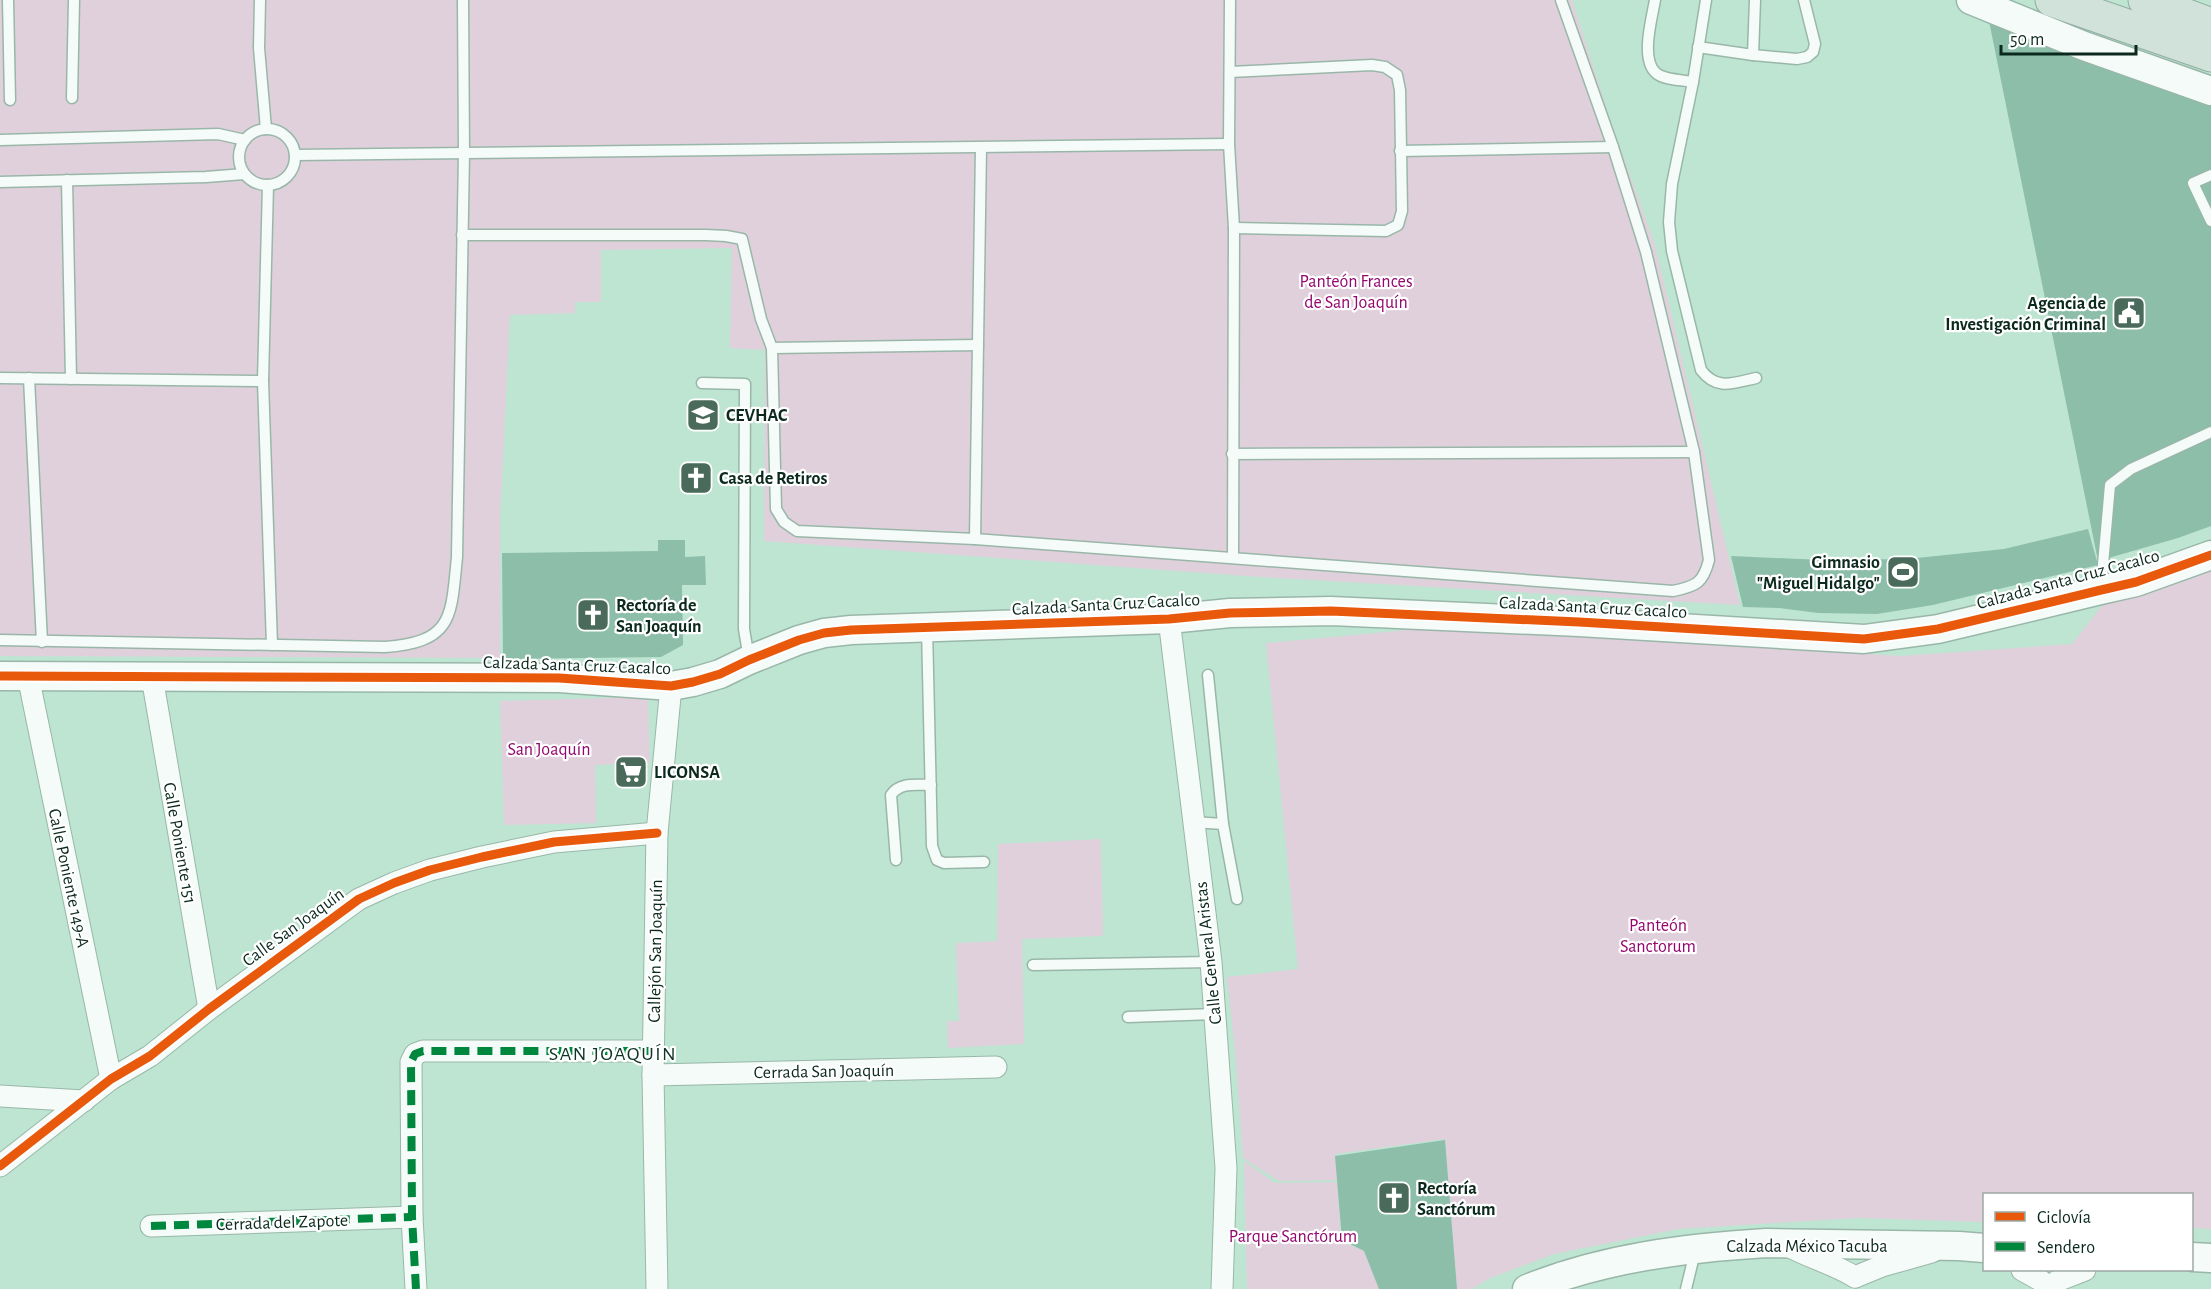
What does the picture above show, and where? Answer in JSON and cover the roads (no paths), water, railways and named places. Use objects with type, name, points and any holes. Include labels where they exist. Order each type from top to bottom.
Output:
[{"type":"highway","points":[[2052,0],[2209,48]]},
{"type":"highway","points":[[2145,0],[2209,48]]},
{"type":"street","points":[[1971,0],[2084,46],[2211,91]]},
{"type":"street","name":"Calzada Santa Cruz Cacalco","points":[[0,676],[559,678],[671,686],[720,674],[749,660],[824,633],[851,630],[1169,619],[1230,613],[1331,611],[1579,622],[1864,639],[1938,629],[2136,582],[2211,555]]},
{"type":"street","name":"Calle General Aristas","points":[[1169,619],[1211,962],[1226,1168],[1222,1289]]},
{"type":"street","name":"Calle Poniente 149-A","points":[[28,676],[111,1079]]},
{"type":"street","name":"Calle Poniente 151","points":[[152,677],[208,1009]]},
{"type":"street","name":"Callejón San Joaquín","points":[[657,1289],[653,1052],[657,833],[671,686]]},
{"type":"street","name":"Calle San Joaquín","points":[[0,1166],[111,1079],[150,1056],[208,1009],[359,899],[394,883],[441,867],[554,842],[657,833]]},
{"type":"street","points":[[416,1289],[412,1217],[411,1062],[415,1054],[423,1051],[653,1052]]},
{"type":"street","name":"Cerrada San Joaquín","points":[[653,1075],[996,1067]]},
{"type":"street","points":[[0,1096],[84,1101]]},
{"type":"street","name":"Cerrada del Zapote","points":[[151,1226],[412,1217]]},
{"type":"street","name":"Calzada México Tacuba","points":[[1527,1289],[1561,1283],[1615,1262],[1696,1249],[1766,1243],[1977,1248]]},
{"type":"street","points":[[1783,1244],[1805,1255],[1837,1266],[1855,1283],[1902,1260],[1977,1248]]},
{"type":"street","points":[[2193,1257],[2211,1258]]},
{"type":"street","points":[[2025,1271],[2049,1289],[2057,1281],[2080,1271]]},
{"type":"lane","points":[[8,0],[10,100]]},
{"type":"lane","points":[[72,98],[74,0]]},
{"type":"lane","points":[[260,0],[259,48],[266,129]]},
{"type":"lane","points":[[0,640],[385,647],[407,645],[426,639],[443,627],[452,607],[457,557],[464,153],[463,0]]},
{"type":"lane","points":[[1230,0],[1229,144],[1234,228],[1233,558]]},
{"type":"lane","points":[[462,235],[726,236],[742,239],[760,319],[772,348],[776,509],[784,522],[796,531],[975,539],[1673,591],[1691,587],[1705,576],[1709,560],[1694,452],[1646,252],[1613,147],[1561,0]]},
{"type":"lane","points":[[1655,0],[1648,37],[1648,56],[1651,67],[1658,75],[1693,82]]},
{"type":"lane","points":[[1706,0],[1693,82],[1672,184],[1669,222],[1672,251],[1701,370],[1709,381],[1723,385],[1756,378]]},
{"type":"lane","points":[[1753,55],[1755,0]]},
{"type":"lane","points":[[1698,47],[1753,55],[1797,59],[1807,57],[1814,52],[1815,44],[1804,0]]},
{"type":"lane","points":[[1230,72],[1372,65],[1386,67],[1397,75],[1400,90],[1402,211],[1398,225],[1386,231],[1234,228]]},
{"type":"lane","points":[[266,129],[286,136],[295,155],[288,175],[279,182],[268,185],[253,181],[244,174],[239,163],[239,151],[245,140],[254,132],[266,129]]},
{"type":"lane","points":[[0,140],[218,134],[245,140]]},
{"type":"lane","points":[[295,155],[1229,144]]},
{"type":"lane","points":[[1400,151],[1613,147]]},
{"type":"lane","points":[[975,539],[981,148]]},
{"type":"lane","points":[[0,182],[244,174]]},
{"type":"lane","points":[[2211,175],[2193,183],[2211,221]]},
{"type":"lane","points":[[67,180],[71,379]]},
{"type":"lane","points":[[268,185],[263,381],[272,645]]},
{"type":"lane","points":[[772,348],[978,345]]},
{"type":"lane","points":[[0,378],[263,381]]},
{"type":"lane","points":[[30,378],[42,642]]},
{"type":"lane","points":[[702,383],[745,384],[744,629],[749,660]]},
{"type":"lane","points":[[2101,590],[2110,485],[2131,470],[2211,432]]},
{"type":"lane","points":[[1232,454],[1694,452]]},
{"type":"lane","points":[[927,628],[932,846],[938,860],[944,863],[984,862]]},
{"type":"lane","points":[[1208,675],[1224,824],[1237,899]]},
{"type":"lane","points":[[896,860],[891,795],[895,789],[903,786],[931,785]]},
{"type":"lane","points":[[1193,822],[1224,824]]},
{"type":"lane","points":[[1033,965],[1211,962]]},
{"type":"lane","points":[[1128,1017],[1215,1014]]},
{"type":"lane","points":[[1686,1289],[1696,1249]]},
{"type":"place","name":"Agencia de Investigación Criminal","points":[[2129,313]]},
{"type":"place","name":"CEVHAC","points":[[703,415]]},
{"type":"place","name":"Casa de Retiros","points":[[696,478]]},
{"type":"place","name":"Gimnasio \"Miguel Hidalgo\"","points":[[1903,572]]},
{"type":"place","name":"Rectoría de San Joaquín","points":[[593,615]]},
{"type":"place","name":"LICONSA","points":[[631,772]]},
{"type":"place","name":"Rectoría Sanctórum","points":[[1394,1198]]},
{"type":"district","name":"SAN JOAQUÍN","points":[[613,1053]]},
{"type":"park label","name":"Panteón Frances de San Joaquín","points":[[1356,291]]},
{"type":"park label","name":"San Joaquín","points":[[549,749]]},
{"type":"park label","name":"Panteón Sanctorum","points":[[1658,935]]},
{"type":"park label","name":"Parque Sanctórum","points":[[1293,1236]]}]
